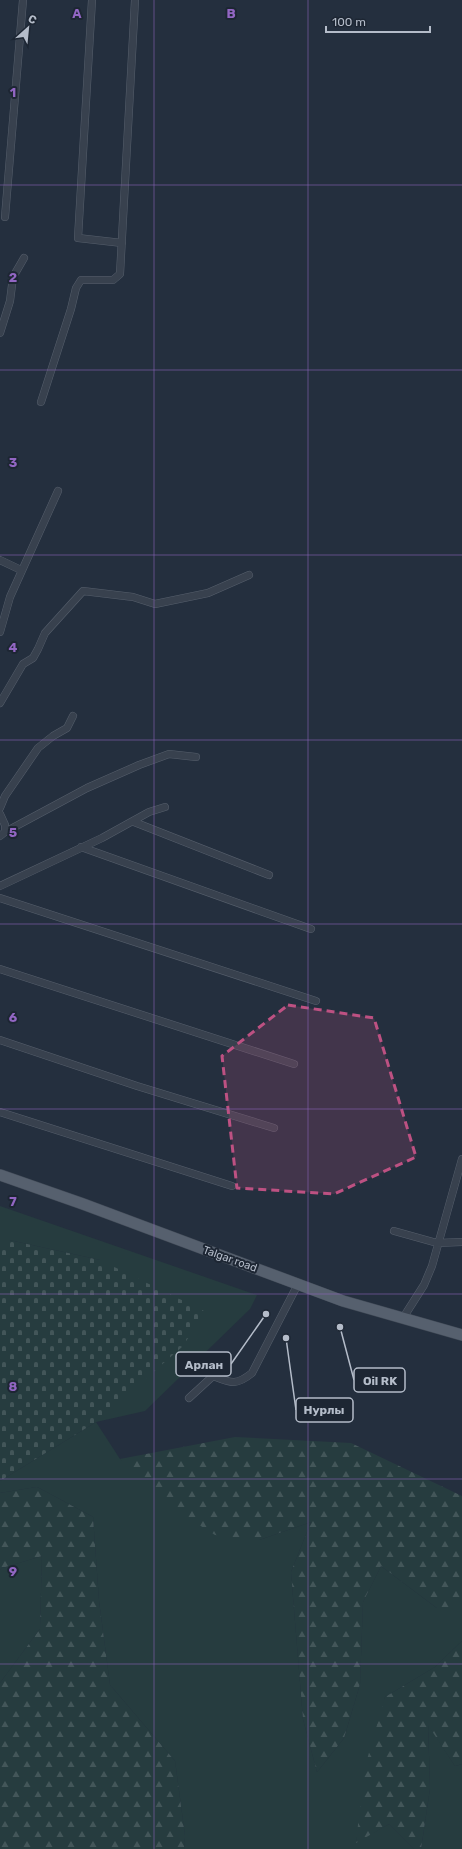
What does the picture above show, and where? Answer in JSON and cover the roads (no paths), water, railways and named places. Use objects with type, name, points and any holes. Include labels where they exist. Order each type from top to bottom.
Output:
[{"type":"main road","name":"Talgar road","points":[[0,1175],[83,1204],[343,1301],[462,1335]]},
{"type":"street","points":[[5,217],[23,0]]},
{"type":"street","points":[[92,0],[78,238],[122,243]]},
{"type":"street","points":[[41,402],[71,309],[76,288],[81,280],[113,280],[120,274],[135,0]]},
{"type":"street","points":[[0,333],[10,301],[13,277],[24,258]]},
{"type":"street","points":[[0,632],[10,597],[21,570],[58,490]]},
{"type":"street","points":[[0,560],[21,570]]},
{"type":"street","points":[[0,703],[23,664],[33,658],[45,633],[83,591],[133,597],[155,604],[208,593],[249,575]]},
{"type":"street","points":[[0,808],[5,796],[38,748],[52,736],[66,728],[73,716]]},
{"type":"street","points":[[3,834],[87,788],[168,754],[196,757]]},
{"type":"street","points":[[0,886],[134,822],[149,812],[165,807]]},
{"type":"street","points":[[0,814],[5,825],[3,834]]},
{"type":"street","points":[[134,822],[269,875]]},
{"type":"street","points":[[81,847],[312,928]]},
{"type":"street","points":[[0,898],[316,1001]]},
{"type":"street","points":[[0,968],[294,1064]]},
{"type":"street","points":[[0,1040],[137,1086],[274,1128]]},
{"type":"street","points":[[0,1112],[146,1157],[232,1186]]},
{"type":"street","points":[[403,1318],[424,1285],[432,1266],[437,1243],[462,1159]]},
{"type":"street","points":[[394,1231],[437,1243],[462,1242]]},
{"type":"street","points":[[189,1398],[213,1376],[231,1383],[243,1380],[252,1373],[298,1284]]},
{"type":"place","name":"Арлан","points":[[266,1314]]},
{"type":"place","name":"Oil RK","points":[[340,1327]]},
{"type":"place","name":"Нурлы","points":[[286,1338]]}]
